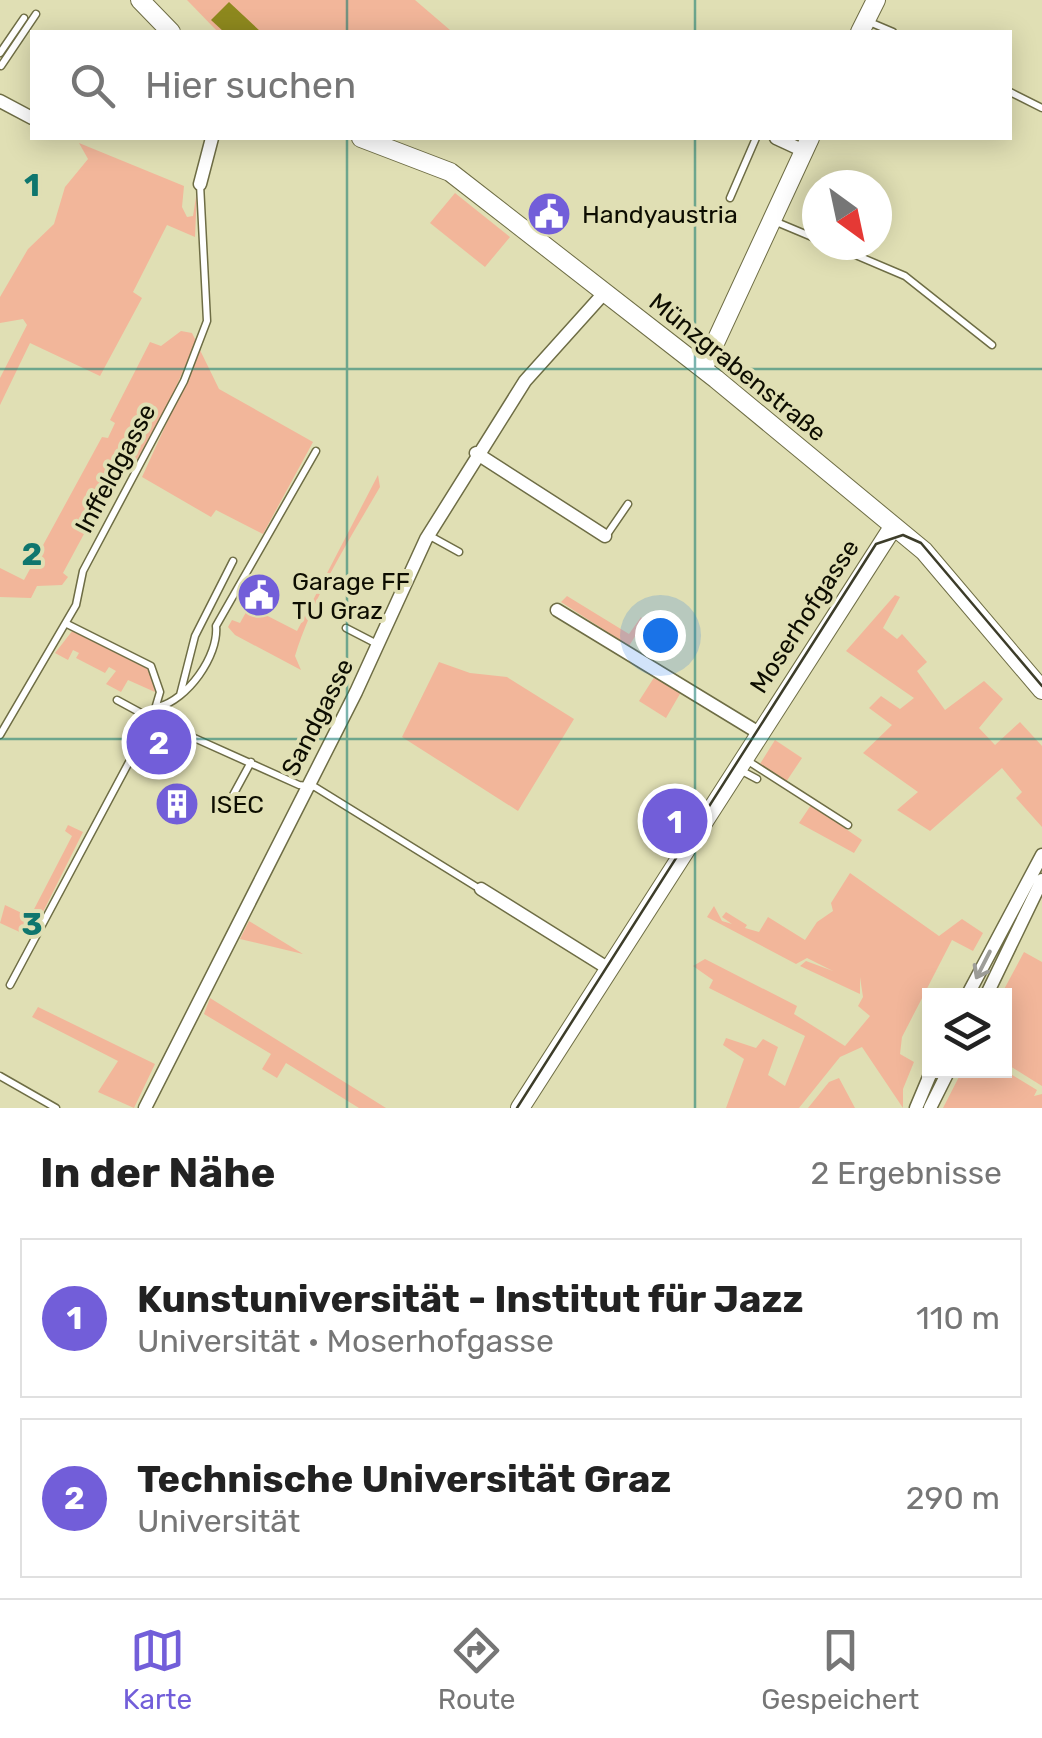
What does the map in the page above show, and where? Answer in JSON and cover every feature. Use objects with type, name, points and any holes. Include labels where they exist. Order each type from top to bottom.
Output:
[{"type":"main road","points":[[140,0],[169,30]]},
{"type":"main road","points":[[863,26],[876,0]]},
{"type":"main road","name":"Münzgrabenstraße","points":[[366,140],[450,172],[703,369],[924,551],[1040,683]]},
{"type":"main road","points":[[703,369],[807,144]]},
{"type":"main road","name":"Moserhofgasse","points":[[520,1108],[893,527]]},
{"type":"street","points":[[0,101],[30,117]]},
{"type":"street","points":[[200,184],[211,140]]},
{"type":"street","name":"Sandgasse","points":[[145,1108],[308,786],[428,536],[476,453],[525,380],[606,292]]},
{"type":"street","points":[[476,453],[606,536]]},
{"type":"street","name":"Moserhofgasse","points":[[557,610],[759,733]]},
{"type":"street","points":[[971,988],[1042,855]]},
{"type":"street","points":[[990,988],[1042,880]]},
{"type":"street","points":[[478,888],[609,969]]},
{"type":"street","points":[[998,934],[1014,940]]},
{"type":"street","points":[[916,1108],[929,1078]]},
{"type":"street","points":[[930,1108],[944,1078]]},
{"type":"lane","points":[[0,66],[36,14]]},
{"type":"lane","points":[[0,54],[24,18]]},
{"type":"lane","points":[[1012,93],[1042,108]]},
{"type":"lane","points":[[730,198],[755,140]]},
{"type":"lane","name":"Inffeldgasse","points":[[0,734],[76,606],[83,571],[165,420],[207,321],[200,184]]},
{"type":"lane","points":[[773,221],[802,233]]},
{"type":"lane","points":[[867,260],[905,276],[992,345]]},
{"type":"lane","points":[[158,708],[180,696],[201,668],[217,638],[216,626],[316,452]]},
{"type":"lane","points":[[606,536],[628,504]]},
{"type":"lane","points":[[428,536],[459,552]]},
{"type":"lane","points":[[180,696],[195,636],[234,560]]},
{"type":"lane","points":[[10,985],[158,708],[158,678],[152,666],[66,624]]},
{"type":"lane","points":[[346,628],[378,644]]},
{"type":"lane","points":[[117,700],[152,719],[328,794],[478,888]]},
{"type":"lane","points":[[232,796],[251,762]]},
{"type":"lane","points":[[740,763],[757,779]]},
{"type":"lane","points":[[740,763],[848,825]]},
{"type":"lane","points":[[0,1076],[56,1108]]},
{"type":"shaded area","points":[[187,0],[415,0],[450,30],[216,30]]},
{"type":"shaded area","points":[[229,2],[259,30],[222,30],[211,20]]},
{"type":"shaded area","points":[[79,143],[184,186],[182,207],[187,217],[193,216],[197,191],[195,237],[167,225],[133,292],[142,298],[100,376],[30,343],[0,405],[0,378],[27,325],[23,319],[0,323],[0,297],[28,249],[54,224],[65,187],[88,159]]},
{"type":"shaded area","points":[[455,193],[510,237],[485,267],[430,223]]},
{"type":"shaded area","points":[[181,331],[192,333],[196,341],[166,410],[131,470],[121,465],[63,573],[68,577],[62,585],[37,586],[31,598],[0,597],[0,568],[24,580],[102,437],[108,438],[115,423],[110,420],[150,342],[161,346]]},
{"type":"shaded area","points":[[200,350],[219,389],[313,442],[263,534],[216,510],[211,517],[142,477]]},
{"type":"shaded area","points":[[378,475],[380,487],[333,569],[303,633],[295,656],[301,670],[235,635],[228,627],[232,620],[240,623],[250,605],[243,601],[247,593],[259,599],[254,609],[297,631]]},
{"type":"shaded area","points":[[895,595],[900,597],[883,628],[897,639],[902,634],[927,662],[917,671],[945,710],[984,681],[1003,699],[979,728],[995,745],[1020,722],[1042,746],[1042,827],[1016,798],[1022,792],[1002,768],[930,831],[897,810],[918,792],[863,753],[892,725],[869,708],[881,696],[900,709],[914,698],[846,651]]},
{"type":"shaded area","points":[[567,596],[629,634],[641,617],[644,622],[629,646],[561,602]]},
{"type":"shaded area","points":[[73,630],[150,669],[155,692],[128,680],[121,692],[106,684],[116,671],[109,667],[105,673],[76,658],[79,653],[73,650],[68,660],[55,653]]},
{"type":"shaded area","points":[[439,662],[470,673],[507,677],[574,719],[518,811],[402,737]]},
{"type":"shaded area","points":[[655,676],[681,692],[666,718],[639,701]]},
{"type":"shaded area","points":[[775,740],[802,758],[786,782],[760,764]]},
{"type":"shaded area","points":[[811,805],[862,840],[854,853],[799,823]]},
{"type":"shaded area","points":[[68,825],[83,832],[34,930],[24,934],[0,923],[5,905],[30,917],[72,836],[65,831]]},
{"type":"shaded area","points":[[850,873],[939,936],[962,919],[983,933],[973,951],[952,940],[927,988],[922,988],[922,998],[902,1037],[900,1054],[914,1062],[903,1089],[903,1108],[862,1047],[840,1057],[799,1108],[726,1108],[744,1059],[723,1045],[726,1038],[756,1048],[763,1039],[778,1047],[768,1075],[785,1086],[805,1036],[709,988],[713,980],[693,966],[705,959],[797,1006],[794,1014],[845,1046],[870,1016],[858,1006],[863,997],[860,977],[860,994],[800,966],[806,961],[833,971],[807,958],[796,964],[707,917],[714,906],[722,921],[732,924],[722,917],[726,912],[747,925],[745,928],[759,932],[768,917],[805,940],[817,922],[833,911],[831,903]]},
{"type":"shaded area","points":[[249,921],[303,954],[240,939]]},
{"type":"shaded area","points":[[1024,952],[1042,962],[1042,1086],[1012,1067],[1012,988],[1005,988]]},
{"type":"shaded area","points":[[210,998],[386,1108],[359,1108],[286,1063],[277,1078],[262,1069],[271,1054],[204,1014]]},
{"type":"shaded area","points":[[38,1007],[155,1064],[134,1108],[98,1092],[118,1061],[32,1017]]},
{"type":"shaded area","points":[[1012,1075],[1037,1090],[1034,1096],[1042,1094],[1042,1108],[943,1108],[958,1078],[1012,1078]]},
{"type":"shaded area","points":[[839,1078],[855,1108],[808,1108],[829,1082]]},
{"type":"tram line","points":[[517,1108],[876,544],[903,535],[921,543],[1042,686]]},
{"type":"place","name":"Handyaustria","points":[[549,214]]},
{"type":"place","name":"Garage FF TU Graz","points":[[259,595]]},
{"type":"place","name":"Technische Universität Graz","points":[[159,742]]},
{"type":"place","name":"ISEC","points":[[177,804]]},
{"type":"place","name":"Kunstuniversität - Institut für Jazz","points":[[675,821]]}]
